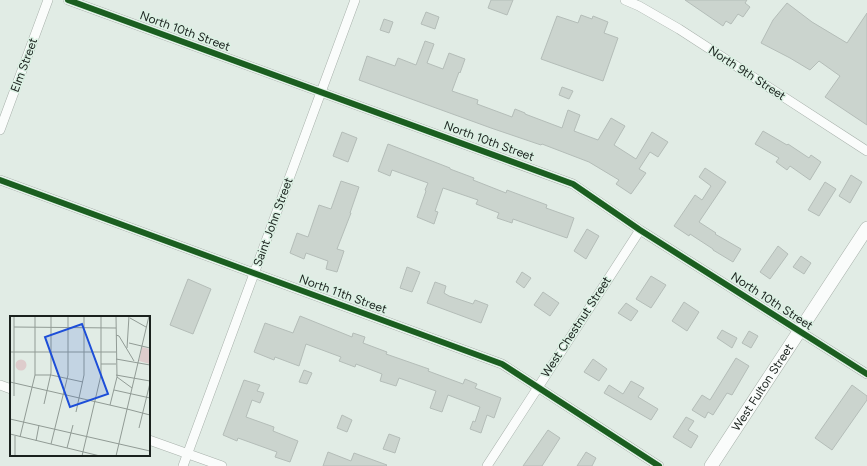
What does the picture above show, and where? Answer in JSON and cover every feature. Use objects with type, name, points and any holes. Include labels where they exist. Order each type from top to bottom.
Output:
[{"type":"street","name":"Elm Street","points":[[0,130],[48,0]]},
{"type":"street","name":"North 10th Street","points":[[68,0],[573,184],[640,230],[867,374]]},
{"type":"street","name":"Saint John Street","points":[[183,466],[355,0]]},
{"type":"street","name":"North 9th Street","points":[[625,0],[639,6],[679,29],[867,151]]},
{"type":"street","name":"North 11th Street","points":[[0,180],[502,364],[659,466]]},
{"type":"street","name":"West Fulton Street","points":[[711,466],[867,228]]},
{"type":"street","name":"West Chestnut Street","points":[[487,466],[640,230]]},
{"type":"street","points":[[0,385],[10,389]]},
{"type":"street","points":[[150,440],[222,466]]},
{"type":"building","points":[[491,0],[513,0],[507,15],[488,8]]},
{"type":"building","points":[[685,0],[747,0],[745,3],[750,7],[743,17],[738,14],[731,24],[726,21],[723,26]]},
{"type":"building","points":[[787,3],[812,22],[847,43],[867,13],[867,125],[825,97],[840,76],[819,61],[810,70],[761,43],[773,20]]},
{"type":"building","points":[[426,12],[439,17],[435,29],[421,24]]},
{"type":"building","points":[[581,15],[592,19],[593,16],[608,22],[604,33],[618,38],[603,81],[541,59],[557,16],[578,23]]},
{"type":"building","points":[[384,19],[393,22],[389,33],[380,30]]},
{"type":"building","points":[[425,41],[434,44],[427,63],[443,69],[449,53],[465,59],[452,91],[478,100],[477,104],[512,117],[515,109],[562,128],[568,110],[580,115],[574,131],[598,140],[611,118],[625,126],[614,145],[636,159],[652,132],[668,142],[658,157],[650,152],[639,169],[646,173],[631,194],[616,184],[619,180],[589,162],[359,80],[367,56],[395,66],[398,58],[416,65]]},
{"type":"building","points":[[562,87],[573,91],[569,99],[559,95]]},
{"type":"building","points":[[763,131],[787,145],[788,144],[809,158],[811,155],[821,162],[810,180],[790,166],[787,170],[776,162],[779,158],[755,144]]},
{"type":"building","points":[[342,132],[357,138],[348,162],[333,156]]},
{"type":"building","points":[[388,144],[450,168],[474,178],[473,180],[506,193],[507,190],[547,205],[546,208],[574,218],[567,238],[513,219],[512,223],[497,218],[499,213],[476,204],[478,200],[443,188],[435,211],[438,212],[434,224],[417,217],[428,183],[392,170],[390,176],[378,171]]},
{"type":"building","points":[[705,168],[726,182],[699,222],[716,233],[715,234],[741,249],[733,262],[690,234],[689,236],[674,226],[695,195],[702,200],[711,186],[699,177]]},
{"type":"building","points":[[851,175],[862,182],[850,203],[839,196]]},
{"type":"building","points":[[341,181],[359,187],[337,249],[344,251],[337,272],[326,269],[328,261],[306,253],[304,259],[290,253],[297,233],[308,237],[319,205],[331,209]]},
{"type":"building","points":[[825,182],[836,189],[819,216],[808,210]]},
{"type":"building","points":[[587,229],[599,236],[586,259],[574,251]]},
{"type":"building","points":[[778,246],[788,254],[770,279],[760,272]]},
{"type":"building","points":[[801,256],[811,263],[804,274],[793,267]]},
{"type":"building","points":[[407,267],[420,272],[412,292],[400,288]]},
{"type":"building","points":[[522,272],[531,278],[524,288],[516,282]]},
{"type":"building","points":[[651,276],[666,285],[651,308],[636,299]]},
{"type":"building","points":[[188,279],[211,289],[193,334],[170,325]]},
{"type":"building","points":[[435,282],[446,286],[444,293],[449,296],[473,304],[475,300],[488,305],[481,323],[427,303]]},
{"type":"building","points":[[543,292],[559,303],[550,316],[534,305]]},
{"type":"building","points":[[684,302],[699,312],[687,331],[672,321]]},
{"type":"building","points":[[626,303],[638,311],[631,321],[618,313]]},
{"type":"building","points":[[300,316],[352,337],[353,333],[365,337],[363,343],[387,352],[386,354],[429,369],[428,371],[463,384],[465,379],[477,384],[475,388],[501,398],[494,418],[487,415],[481,433],[470,429],[473,421],[475,422],[480,407],[448,395],[442,412],[430,408],[436,391],[399,378],[396,386],[380,381],[382,374],[356,364],[355,367],[339,361],[341,357],[306,344],[299,366],[275,357],[274,360],[254,352],[265,323],[293,333]]},
{"type":"building","points":[[722,330],[737,338],[732,348],[717,338]]},
{"type":"building","points":[[749,331],[758,336],[751,348],[742,343]]},
{"type":"building","points":[[736,358],[749,366],[732,395],[727,393],[713,415],[708,412],[705,418],[692,410],[702,395],[710,400]]},
{"type":"building","points":[[593,359],[607,369],[599,381],[584,372]]},
{"type":"building","points":[[304,370],[312,373],[307,384],[299,382]]},
{"type":"building","points":[[244,380],[260,385],[257,391],[264,393],[260,403],[252,400],[246,417],[274,427],[273,431],[298,441],[290,462],[275,457],[277,452],[238,438],[237,441],[223,435]]},
{"type":"building","points":[[631,381],[644,388],[638,397],[658,409],[651,420],[604,393],[609,385],[623,394]]},
{"type":"building","points":[[852,385],[867,396],[867,400],[832,450],[815,438]]},
{"type":"building","points":[[342,415],[352,420],[347,432],[337,428]]},
{"type":"building","points":[[686,417],[694,421],[688,430],[698,436],[691,448],[673,437]]},
{"type":"building","points":[[548,430],[560,438],[542,466],[523,466]]},
{"type":"building","points":[[389,434],[400,438],[395,453],[383,449]]},
{"type":"building","points":[[328,452],[351,461],[354,453],[387,465],[323,466]]},
{"type":"building","points":[[586,452],[596,458],[592,466],[577,466]]},
{"type":"cycle path","points":[[68,0],[573,184],[640,230],[867,374]]},
{"type":"cycle path","points":[[0,180],[502,364],[659,466]]}]
